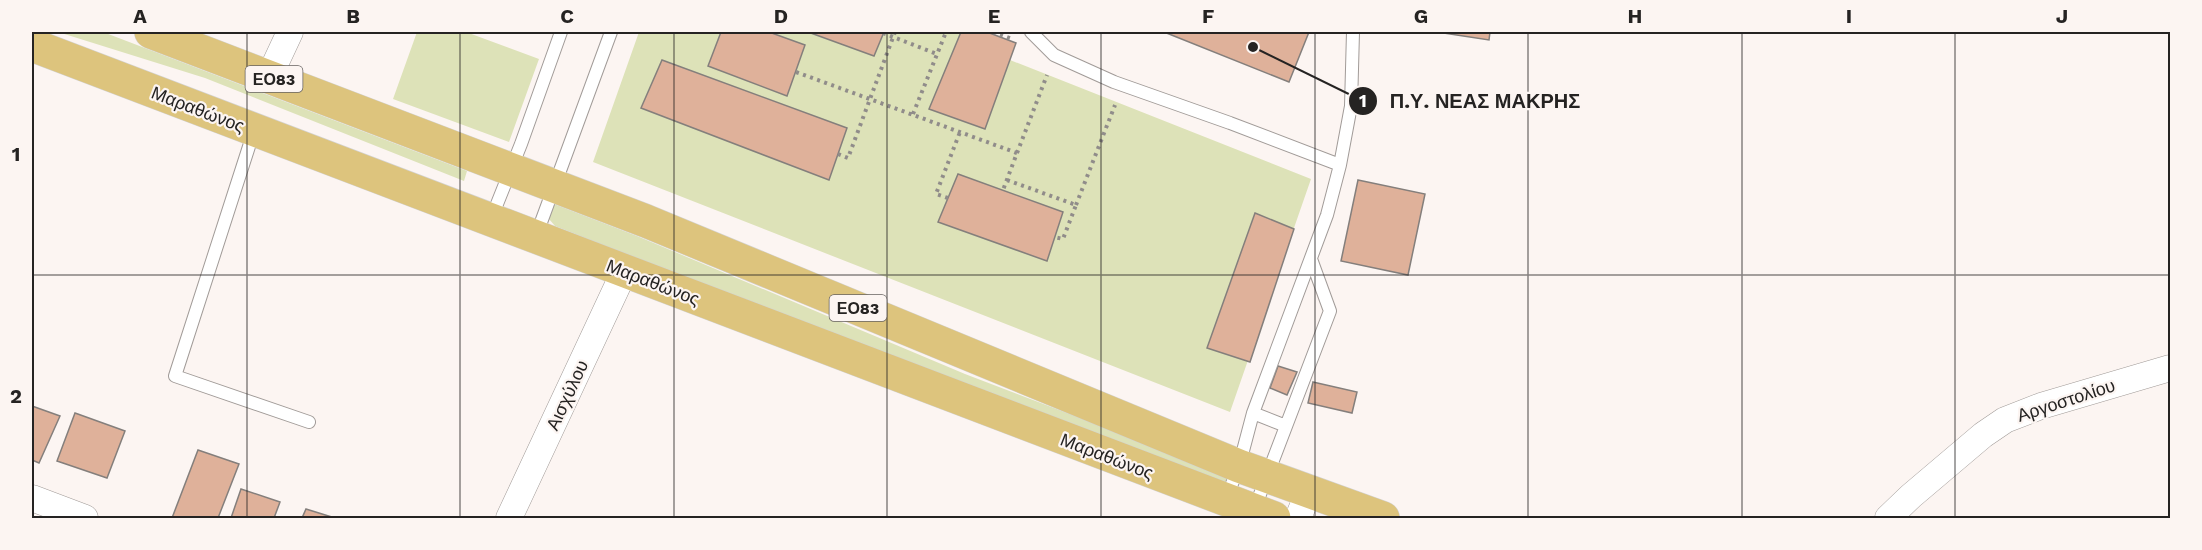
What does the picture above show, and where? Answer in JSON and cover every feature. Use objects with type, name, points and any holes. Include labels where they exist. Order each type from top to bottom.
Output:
[{"type":"main road","name":"ΕΟ83","points":[[151,32],[268,77],[516,157],[555,186],[646,221],[1253,471],[1303,505],[1383,519]]},
{"type":"main road","name":"Μαραθώνος","points":[[32,45],[1251,510]]},
{"type":"street","points":[[268,77],[290,32]]},
{"type":"street","name":"Αισχύλου","points":[[509,519],[624,272]]},
{"type":"street","name":"Αργοστολίου","points":[[1888,519],[1911,496],[1983,435],[2005,420],[2041,406],[2170,368]]},
{"type":"street","points":[[32,498],[85,519]]},
{"type":"lane","points":[[490,220],[516,157],[561,32]]},
{"type":"lane","points":[[536,237],[610,32]]},
{"type":"lane","points":[[1031,32],[1054,55],[1123,85],[1340,165]]},
{"type":"lane","points":[[1251,510],[1253,413],[1327,215],[1340,165],[1350,106],[1353,32]]},
{"type":"lane","points":[[254,130],[175,376],[309,422]]},
{"type":"lane","points":[[1251,510],[1253,471],[1286,426],[1330,311],[1311,259]]},
{"type":"lane","points":[[1253,413],[1286,426]]},
{"type":"path","points":[[838,154],[848,158],[896,32]]},
{"type":"path","points":[[913,114],[946,32]]},
{"type":"path","points":[[883,33],[937,54]]},
{"type":"path","points":[[1003,190],[1054,55]]},
{"type":"path","points":[[796,72],[1017,153]]},
{"type":"path","points":[[1054,237],[1063,239],[1123,85]]},
{"type":"path","points":[[948,198],[936,194],[960,132]]},
{"type":"path","points":[[1007,180],[1076,205]]},
{"type":"green space","points":[[58,32],[103,32],[467,171],[464,181],[205,78]]},
{"type":"green space","points":[[417,32],[466,32],[539,59],[509,142],[393,99]]},
{"type":"green space","points":[[639,32],[963,32],[929,109],[985,129],[1010,60],[1311,179],[1230,412],[593,162]]},
{"type":"green space","points":[[554,204],[637,236],[965,374],[1222,472],[1227,480],[1225,483],[961,387],[555,226],[549,219],[550,209]]},
{"type":"building","points":[[721,32],[769,32],[805,45],[787,96],[708,66]]},
{"type":"building","points":[[808,32],[884,32],[874,56]]},
{"type":"building","points":[[961,32],[987,32],[1016,43],[985,129],[929,109]]},
{"type":"building","points":[[1164,32],[1309,32],[1289,82]]},
{"type":"building","points":[[1437,32],[1490,32],[1489,40]]},
{"type":"building","points":[[662,60],[847,128],[829,180],[641,108]]},
{"type":"building","points":[[958,174],[1063,212],[1047,261],[938,222]]},
{"type":"building","points":[[1358,180],[1425,194],[1408,275],[1341,261]]},
{"type":"building","points":[[1255,213],[1294,229],[1250,362],[1207,348]]},
{"type":"building","points":[[1278,366],[1297,372],[1287,395],[1270,388]]},
{"type":"building","points":[[1313,382],[1357,392],[1352,413],[1308,403]]},
{"type":"building","points":[[32,406],[60,416],[39,463],[32,460]]},
{"type":"building","points":[[75,413],[125,431],[107,478],[57,461]]},
{"type":"building","points":[[198,450],[239,464],[218,518],[172,518]]},
{"type":"building","points":[[241,489],[280,502],[274,518],[231,518]]},
{"type":"building","points":[[306,509],[335,518],[302,518]]},
{"type":"place","name":"Π.Υ. ΝΕΑΣ ΜΑΚΡΗΣ","points":[[1253,47]]}]
